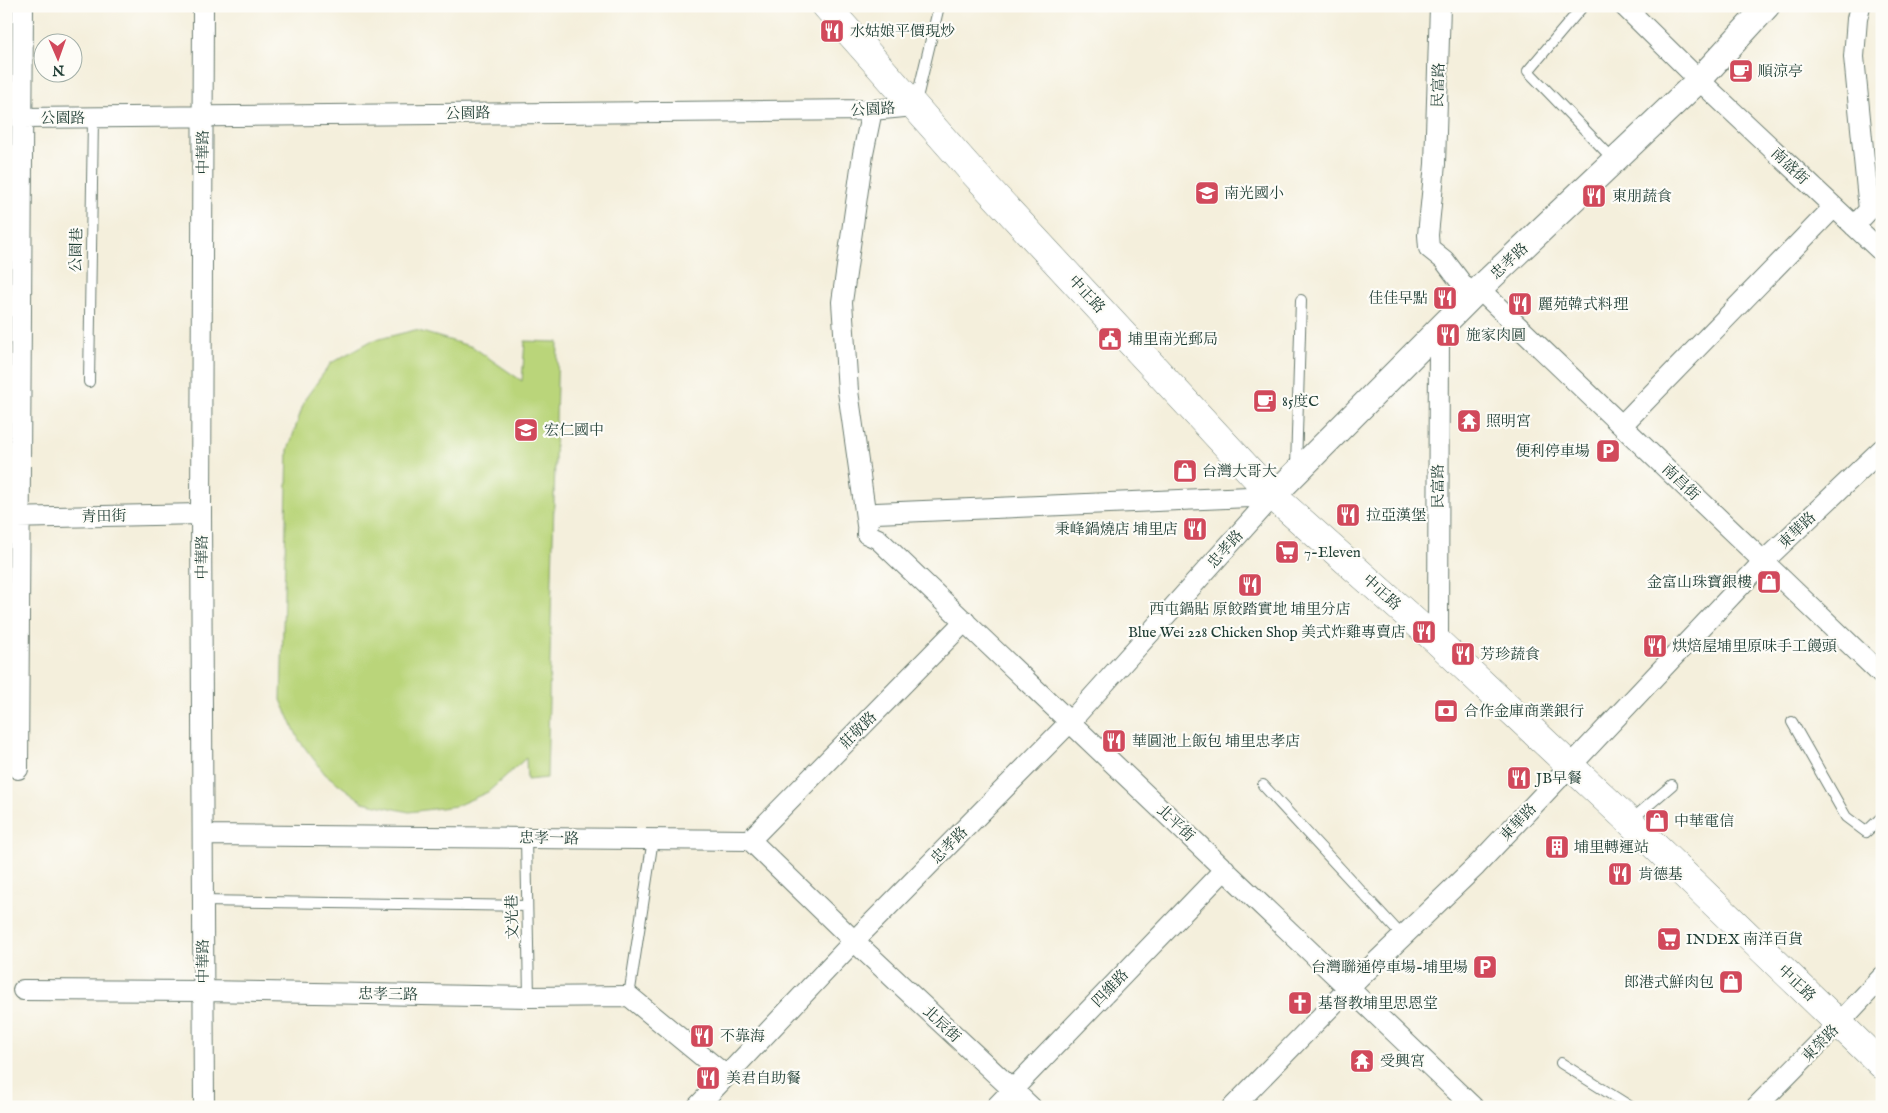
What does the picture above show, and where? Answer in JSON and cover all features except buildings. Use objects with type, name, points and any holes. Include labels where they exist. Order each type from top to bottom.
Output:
[{"type":"main road","name":"中正路","points":[[826,6],[915,106],[1273,496],[1438,642],[1630,822],[1882,1065]]},
{"type":"street","points":[[18,769],[12,518],[14,167],[22,118],[23,6]]},
{"type":"street","name":"中華路","points":[[203,6],[202,514],[204,835],[202,991],[204,1107]]},
{"type":"street","name":"民富路","points":[[1440,6],[1435,164],[1428,235],[1429,248],[1444,260],[1476,293]]},
{"type":"street","name":"南盛街","points":[[1624,6],[1833,208],[1882,252]]},
{"type":"street","name":"忠孝路","points":[[697,1107],[725,1075],[854,941],[1069,723],[1296,472],[1476,293],[1699,80],[1767,6]]},
{"type":"street","points":[[1854,226],[1868,210],[1854,57],[1860,6]]},
{"type":"street","name":"公園路","points":[[22,118],[872,110],[915,106]]},
{"type":"street","points":[[872,110],[842,302],[848,391],[872,532]]},
{"type":"street","points":[[1622,425],[1833,208]]},
{"type":"street","name":"南昌街","points":[[1476,293],[1622,425],[1882,675]]},
{"type":"street","name":"民富路","points":[[1438,642],[1439,330]]},
{"type":"street","name":"東華路","points":[[1233,1107],[1349,988],[1476,866],[1763,562],[1882,449]]},
{"type":"street","points":[[872,532],[870,518],[876,513],[1273,496]]},
{"type":"street","name":"青田街","points":[[12,518],[202,514]]},
{"type":"street","name":"北平街","points":[[872,532],[1069,723],[1224,868],[1473,1107]]},
{"type":"street","name":"莊敬路","points":[[750,840],[965,621]]},
{"type":"street","name":"忠孝一路","points":[[204,835],[750,840]]},
{"type":"street","points":[[750,840],[854,941]]},
{"type":"street","name":"四維路","points":[[996,1107],[1224,868]]},
{"type":"street","name":"北辰街","points":[[854,941],[1031,1107]]},
{"type":"street","name":"東榮路","points":[[1756,1107],[1882,977]]},
{"type":"street","name":"忠孝三路","points":[[23,990],[529,997],[629,996]]},
{"type":"street","points":[[629,996],[725,1075]]},
{"type":"lane","points":[[915,106],[939,6]]},
{"type":"lane","points":[[1583,6],[1528,71],[1615,161]]},
{"type":"lane","name":"公園巷","points":[[89,382],[93,118]]},
{"type":"lane","points":[[1296,472],[1301,300]]},
{"type":"lane","points":[[1792,722],[1846,817],[1866,832],[1882,817]]},
{"type":"lane","points":[[1263,785],[1403,937]]},
{"type":"lane","points":[[1630,822],[1672,785]]},
{"type":"lane","name":"文光巷","points":[[526,838],[529,997]]},
{"type":"lane","points":[[629,996],[653,839]]},
{"type":"lane","points":[[203,901],[527,906]]},
{"type":"lane","points":[[1561,1062],[1631,1107]]},
{"type":"green space","points":[[415,330],[473,347],[522,381],[525,341],[558,342],[547,778],[527,780],[526,758],[488,792],[456,806],[409,812],[363,802],[325,774],[299,740],[281,700],[288,450],[305,399],[331,363],[371,341]]},
{"type":"place","name":"水姑娘平價現炒","points":[[832,31]]},
{"type":"place","name":"順涼亭","points":[[1741,71]]},
{"type":"place","name":"南光國小","points":[[1207,193]]},
{"type":"place","name":"東朋蔬食","points":[[1594,196]]},
{"type":"place","name":"佳佳早點","points":[[1445,298]]},
{"type":"place","name":"麗苑韓式料理","points":[[1520,304]]},
{"type":"place","name":"施家肉圓","points":[[1448,335]]},
{"type":"place","name":"埔里南光郵局","points":[[1110,339]]},
{"type":"place","name":"85度C","points":[[1265,401]]},
{"type":"place","name":"照明宮","points":[[1469,421]]},
{"type":"place","name":"宏仁國中","points":[[526,430]]},
{"type":"place","name":"便利停車場","points":[[1608,451]]},
{"type":"place","name":"台灣大哥大","points":[[1185,471]]},
{"type":"place","name":"拉亞漢堡","points":[[1348,515]]},
{"type":"place","name":"秉峰鍋燒店 埔里店","points":[[1195,529]]},
{"type":"place","name":"7-Eleven","points":[[1287,552]]},
{"type":"place","name":"金富山珠寶銀樓","points":[[1769,582]]},
{"type":"place","name":"西屯鍋貼 原餃踏實地 埔里分店","points":[[1250,585]]},
{"type":"place","name":"Blue Wei 228 Chicken Shop 美式炸雞專賣店","points":[[1424,632]]},
{"type":"place","name":"烘焙屋埔里原味手工饅頭","points":[[1655,646]]},
{"type":"place","name":"芳珍蔬食","points":[[1463,654]]},
{"type":"place","name":"合作金庫商業銀行","points":[[1446,711]]},
{"type":"place","name":"華圓池上飯包 埔里忠孝店","points":[[1114,741]]},
{"type":"place","name":"JB早餐","points":[[1519,778]]},
{"type":"place","name":"中華電信","points":[[1657,821]]},
{"type":"place","name":"埔里轉運站","points":[[1557,847]]},
{"type":"place","name":"肯德基","points":[[1620,874]]},
{"type":"place","name":"INDEX 南洋百貨","points":[[1669,939]]},
{"type":"place","name":"台灣聯通停車場-埔里場","points":[[1485,967]]},
{"type":"place","name":"郎港式鮮肉包","points":[[1731,982]]},
{"type":"place","name":"基督教埔里思恩堂","points":[[1300,1003]]},
{"type":"place","name":"不靠海","points":[[702,1036]]},
{"type":"place","name":"受興宮","points":[[1362,1061]]},
{"type":"place","name":"美君自助餐","points":[[708,1078]]}]
